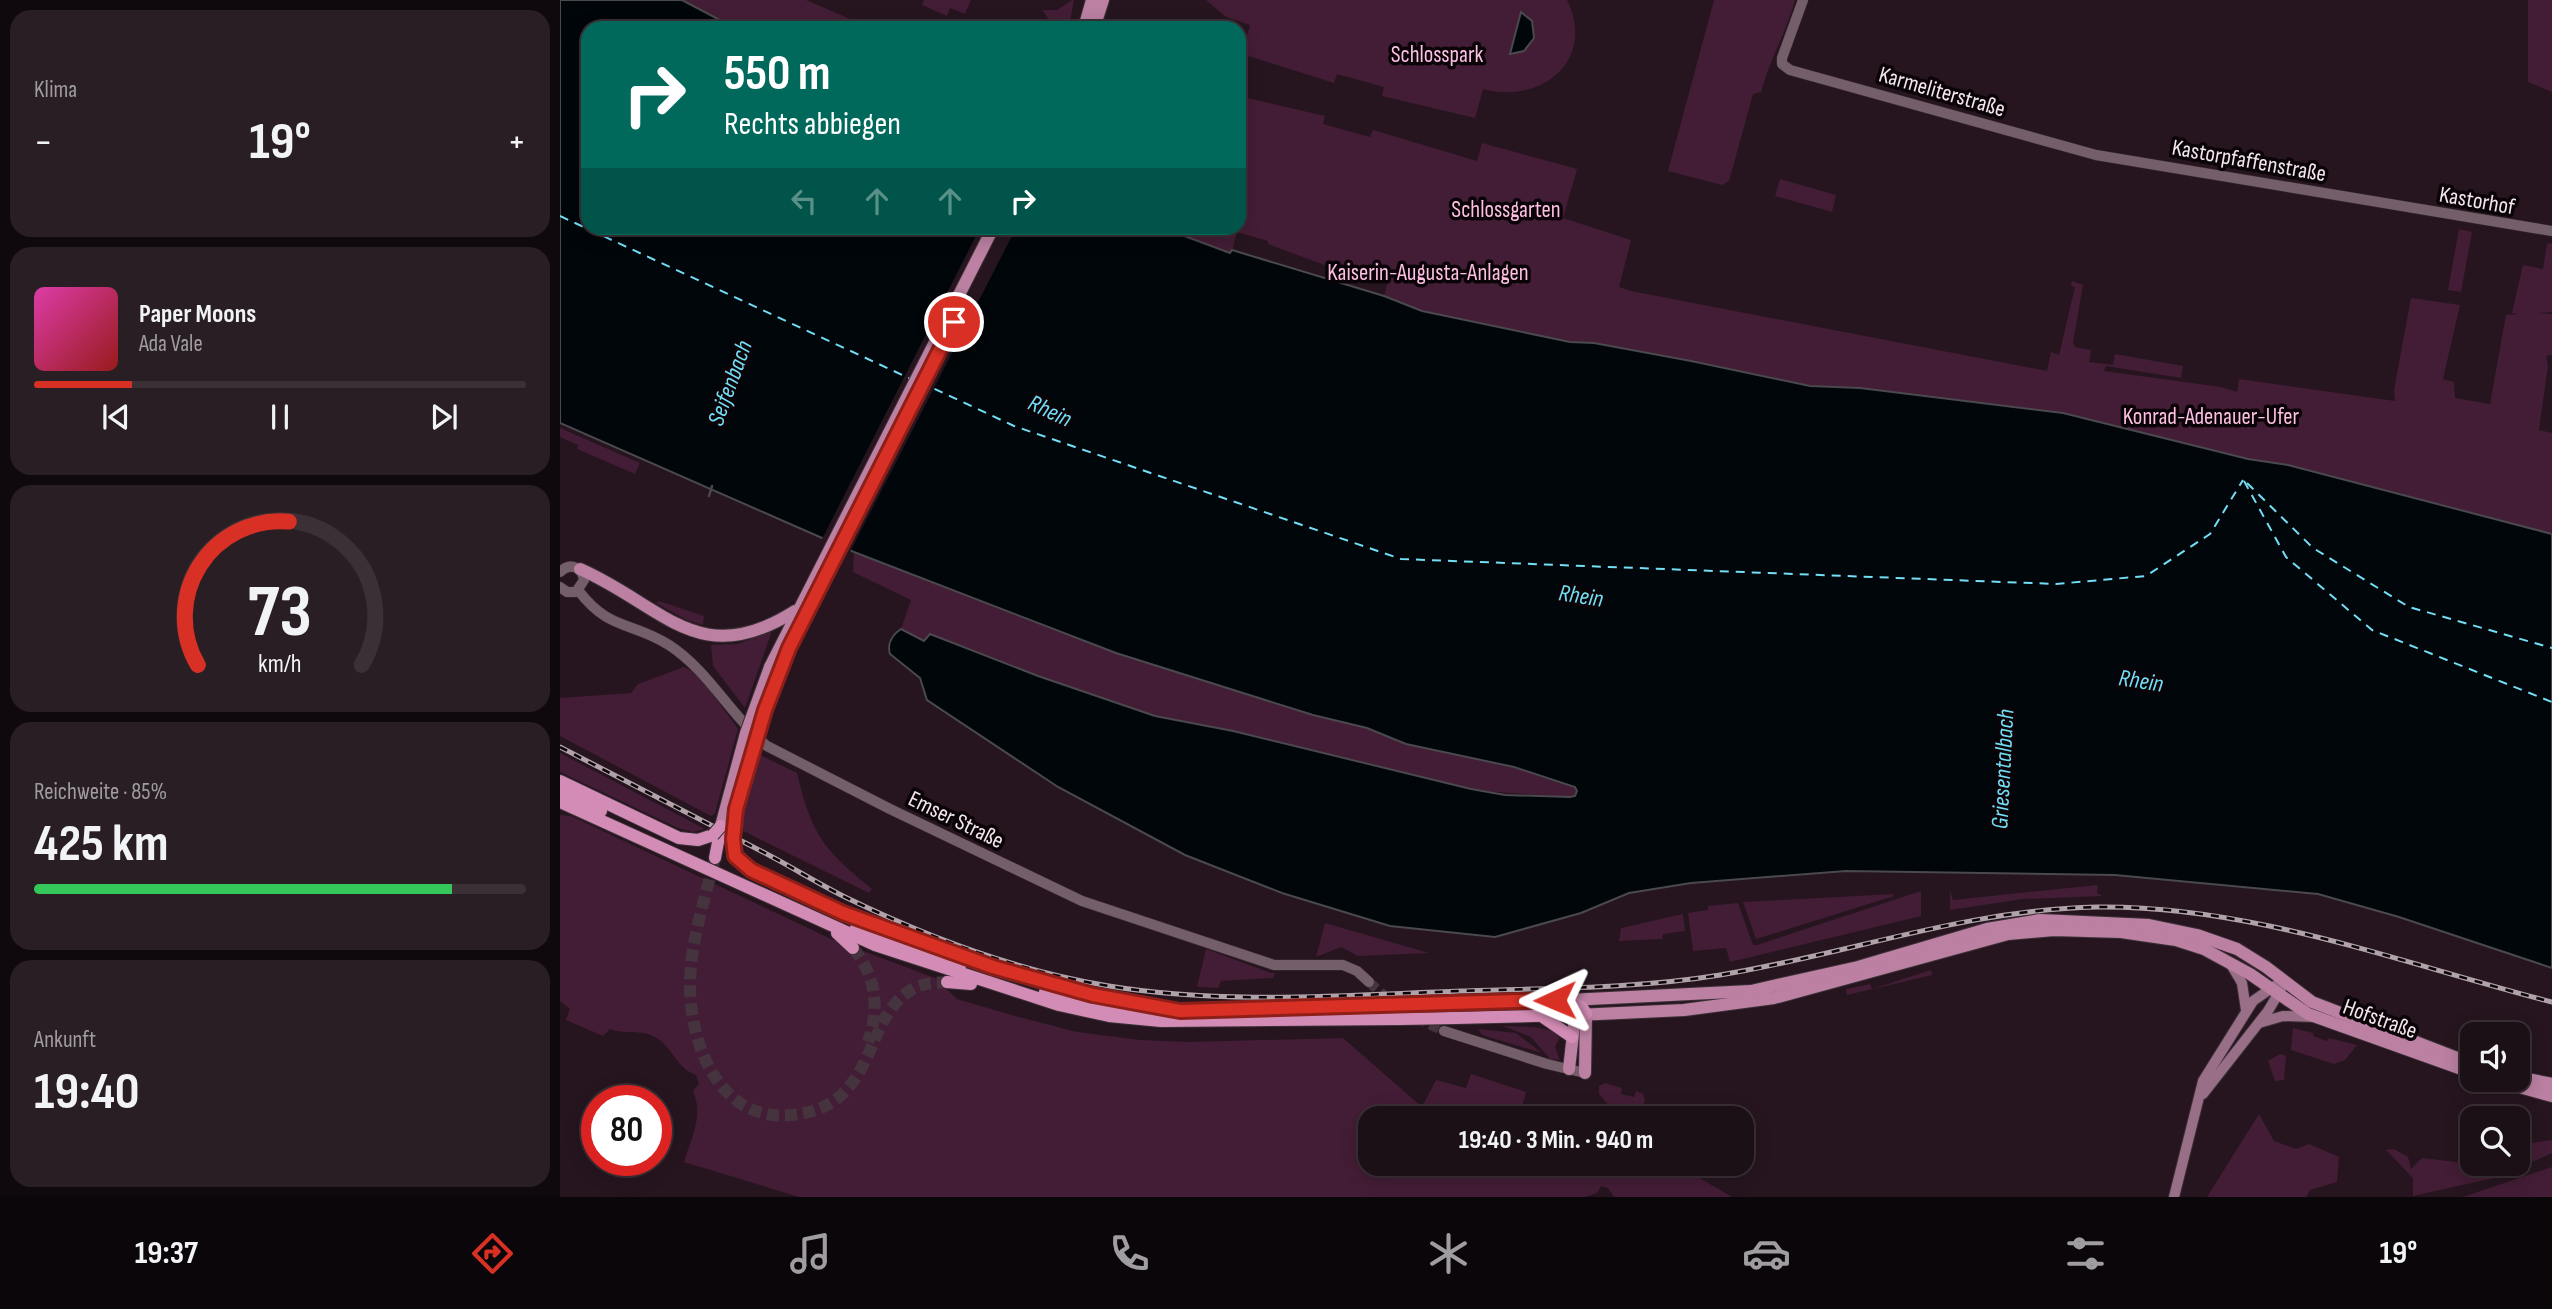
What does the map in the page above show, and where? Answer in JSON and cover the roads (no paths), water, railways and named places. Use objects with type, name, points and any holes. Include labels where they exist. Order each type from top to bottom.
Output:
[{"type":"highway","points":[[560,781],[679,838],[698,841],[722,837]]},
{"type":"highway","points":[[560,792],[795,902],[957,965],[1092,1003],[1131,1009],[1180,1011],[1555,1000],[1579,1007]]},
{"type":"highway","points":[[560,802],[825,924],[915,960],[1006,989],[1095,1013],[1161,1021],[1400,1019],[1540,1016],[1579,1007]]},
{"type":"highway","points":[[718,860],[722,837],[736,809]]},
{"type":"highway","points":[[722,837],[739,862],[751,870],[902,935],[1044,982],[1180,1011]]},
{"type":"highway","points":[[825,924],[853,948]]},
{"type":"highway","points":[[947,982],[1006,989]]},
{"type":"highway","points":[[1540,1016],[1572,1037]]},
{"type":"main road","points":[[1086,21],[1092,0]]},
{"type":"main road","points":[[1096,21],[1102,0]]},
{"type":"main road","points":[[736,809],[765,710],[817,581],[990,235]]},
{"type":"main road","points":[[722,837],[743,743],[770,667],[798,609],[817,581],[998,235]]},
{"type":"main road","points":[[580,569],[694,633],[712,637],[727,638],[757,632],[798,609]]},
{"type":"main road","points":[[1579,1007],[1605,999],[1729,994],[1774,988],[1858,967],[1987,929],[2040,920],[2149,925],[2214,947]]},
{"type":"main road","points":[[1579,1007],[1605,1013],[1684,1010],[1774,998],[1878,972],[1991,938],[2038,930],[2156,936],[2214,947]]},
{"type":"main road","name":"Hofstraße","points":[[2214,947],[2273,992],[2315,1017],[2460,1068]]},
{"type":"main road","name":"Hofstraße","points":[[2214,947],[2255,959],[2319,1006],[2460,1059]]},
{"type":"main road","points":[[2228,960],[2242,983],[2246,1010]]},
{"type":"main road","points":[[2174,1197],[2206,1076],[2246,1010],[2284,982]]},
{"type":"main road","points":[[2197,1102],[2259,1023],[2273,992]]},
{"type":"main road","points":[[1569,1069],[1572,1037],[1579,1007]]},
{"type":"main road","points":[[1579,1007],[1585,1073]]},
{"type":"main road","points":[[2259,1023],[2283,1016],[2315,1017]]},
{"type":"main road","points":[[2530,1079],[2552,1084]]},
{"type":"main road","points":[[2530,1090],[2552,1096]]},
{"type":"street","name":"Karmeliterstraße","points":[[1803,0],[1782,62],[1790,70],[2096,155]]},
{"type":"street","name":"Kastorpfaffenstraße","points":[[2096,155],[2396,207]]},
{"type":"street","name":"Kastorhof","points":[[2396,207],[2552,232]]},
{"type":"street","points":[[560,570],[570,566],[580,569],[584,580],[578,590],[567,592],[560,587]]},
{"type":"street","name":"Emser Straße","points":[[578,590],[603,618],[665,643],[689,659],[752,733],[767,746],[890,809],[1082,901],[1130,919],[1274,965],[1343,965],[1357,971],[1369,982]]},
{"type":"street","points":[[1444,1031],[1585,1073]]},
{"type":"water","points":[[560,0],[682,0],[722,21],[581,21],[581,235],[1182,235],[1230,253],[1232,250],[1384,296],[1422,311],[1570,342],[1594,343],[1810,386],[1860,388],[2063,413],[2248,459],[2288,465],[2552,534],[2552,968],[2399,917],[2318,894],[2115,875],[1846,871],[1691,883],[1629,893],[1581,913],[1495,937],[1390,926],[1282,893],[1185,855],[1058,787],[927,700],[920,678],[890,654],[889,647],[893,637],[901,629],[924,641],[930,634],[1038,676],[1155,716],[1233,731],[1471,789],[1505,795],[1570,797],[1575,796],[1575,787],[1514,767],[1406,744],[1367,728],[1313,715],[1116,653],[854,552],[560,423]]},
{"type":"water","points":[[1521,12],[1532,21],[1534,38],[1524,51],[1510,54]]},
{"type":"waterway","name":"Seifenbach","points":[[709,496],[712,486]]},
{"type":"tunnel","points":[[714,862],[693,952],[691,1006],[695,1030],[713,1074],[727,1093],[745,1106],[767,1114],[792,1115],[820,1109],[840,1096],[855,1080],[895,1003],[919,986],[947,982]]},
{"type":"tunnel","points":[[853,948],[867,970],[874,993],[874,1017],[868,1042]]},
{"type":"tunnel","points":[[1369,982],[1401,1011],[1444,1031]]},
{"type":"railway","points":[[560,747],[845,897],[908,926],[1007,962],[1075,980],[1153,992],[1285,997],[1655,983],[1768,966],[1953,924],[2048,910],[2097,907],[2155,909],[2270,926],[2552,1002]]},
{"type":"park label","name":"Schlosspark","points":[[1437,55]]},
{"type":"park label","name":"Schlossgarten","points":[[1506,210]]},
{"type":"park label","name":"Kaiserin-Augusta-Anlagen","points":[[1428,273]]},
{"type":"park label","name":"Konrad-Adenauer-Ufer","points":[[2211,417]]},
{"type":"water label","name":"Rhein","points":[[1050,411]]},
{"type":"water label","name":"Rhein","points":[[1581,596]]},
{"type":"water label","name":"Rhein","points":[[2141,681]]},
{"type":"water label","name":"Griesentalbach","points":[[2003,769]]}]
